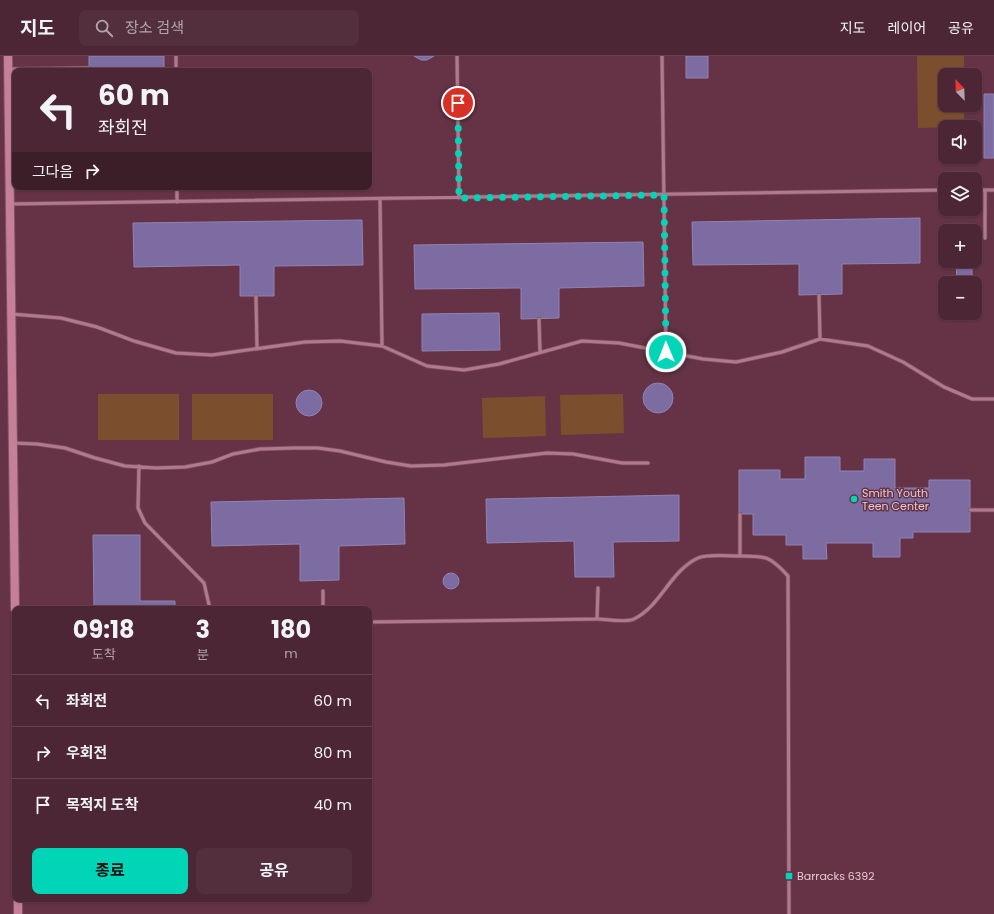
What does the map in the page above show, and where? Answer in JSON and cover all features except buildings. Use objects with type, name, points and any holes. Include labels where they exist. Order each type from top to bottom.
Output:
[{"type":"street","points":[[8,56],[15,606]]},
{"type":"street","points":[[18,902],[18,914]]},
{"type":"lane","points":[[176,56],[176,68]]},
{"type":"lane","points":[[457,56],[459,198]]},
{"type":"lane","points":[[662,56],[666,352]]},
{"type":"lane","points":[[177,190],[177,202]]},
{"type":"lane","points":[[10,204],[938,190]]},
{"type":"lane","points":[[985,238],[985,190],[994,190]]},
{"type":"lane","points":[[380,199],[382,346]]},
{"type":"lane","points":[[819,295],[820,338]]},
{"type":"lane","points":[[256,296],[257,349]]},
{"type":"lane","points":[[12,314],[61,318],[97,327],[134,341],[176,353],[212,355],[305,342],[340,341],[382,346],[427,366],[464,370],[499,364],[582,341],[619,343],[703,359],[736,362],[782,352],[820,338],[868,346],[902,362],[944,387],[972,399],[994,399]]},
{"type":"lane","points":[[539,319],[540,352]]},
{"type":"lane","points":[[13,443],[37,444],[65,448],[125,466],[156,468],[185,467],[212,462],[233,454],[253,450],[294,448],[318,448],[340,451],[386,462],[411,466],[444,465],[547,453],[573,454],[622,463],[648,463]]},
{"type":"lane","points":[[138,466],[138,508],[144,523],[204,583],[209,606]]},
{"type":"lane","points":[[970,510],[994,510]]},
{"type":"lane","points":[[740,514],[740,556]]},
{"type":"lane","points":[[372,622],[597,619],[632,621],[646,613],[679,571],[698,558],[714,556],[761,556],[777,563],[788,576],[789,914]]},
{"type":"lane","points":[[597,619],[598,588]]},
{"type":"lane","points":[[323,591],[323,606]]},
{"type":"shaded area","points":[[917,56],[964,56],[964,68],[938,68],[938,112],[964,112],[964,120],[938,120],[938,128],[918,128]]},
{"type":"shaded area","points":[[98,394],[179,394],[179,440],[98,440]]},
{"type":"shaded area","points":[[192,394],[273,394],[273,440],[192,440]]},
{"type":"shaded area","points":[[623,394],[624,433],[561,435],[560,395]]},
{"type":"shaded area","points":[[545,396],[546,436],[483,438],[482,398]]},
{"type":"place","name":"Smith Youth Teen Center","points":[[854,499]]},
{"type":"place","name":"Barracks 6392","points":[[789,876]]},
{"type":"route","points":[[458,103],[459,198],[664,195],[666,352]]}]
